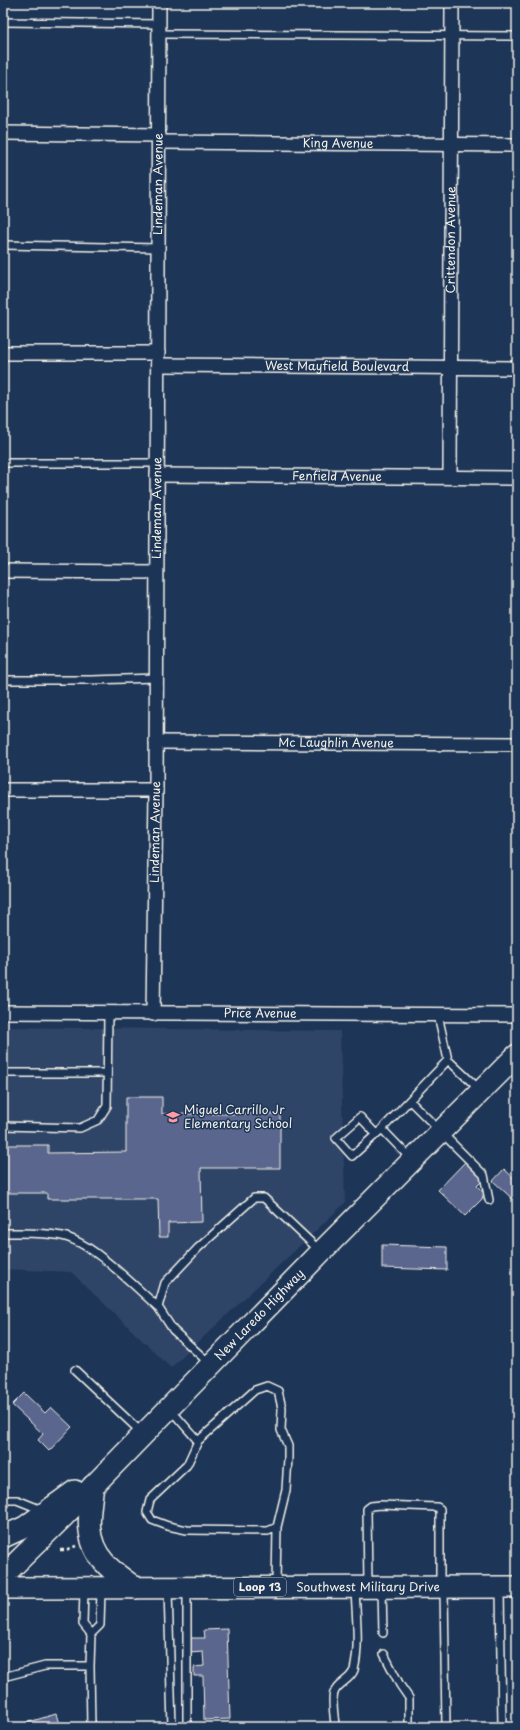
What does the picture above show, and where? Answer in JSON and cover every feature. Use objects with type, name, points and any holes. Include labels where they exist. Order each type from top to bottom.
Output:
[{"type":"main road","name":"New Laredo Highway","points":[[3,1576],[55,1514],[93,1486],[321,1252],[517,1055]]},
{"type":"main road","points":[[3,1537],[55,1514],[124,1454]]},
{"type":"main road","points":[[93,1486],[88,1530],[91,1540],[104,1562],[135,1588]]},
{"type":"main road","name":"Southwest Military Drive","points":[[3,1588],[509,1587]]},
{"type":"street","name":"Lindeman Avenue","points":[[153,1014],[156,790],[159,3]]},
{"type":"street","name":"Crittendon Avenue","points":[[450,477],[452,3]]},
{"type":"street","name":"King Avenue","points":[[3,133],[451,145],[517,145]]},
{"type":"street","name":"West Mayfield Boulevard","points":[[3,353],[158,359],[517,368]]},
{"type":"street","name":"Fenfield Avenue","points":[[157,469],[517,478]]},
{"type":"street","points":[[3,571],[156,572]]},
{"type":"street","name":"Mc Laughlin Avenue","points":[[156,742],[517,744]]},
{"type":"street","points":[[3,790],[156,790]]},
{"type":"street","name":"Price Avenue","points":[[3,1012],[517,1015]]},
{"type":"lane","points":[[3,22],[159,29],[452,36],[517,36]]},
{"type":"lane","points":[[3,245],[159,248]]},
{"type":"lane","points":[[3,462],[157,469]]},
{"type":"lane","points":[[3,680],[156,678]]},
{"type":"lane","points":[[3,1126],[80,1128],[98,1120],[107,1106],[108,1013]]},
{"type":"lane","points":[[438,1015],[448,1060],[481,1091]]},
{"type":"lane","points":[[376,1134],[360,1117],[336,1138],[352,1156],[382,1129],[410,1101],[448,1060]]},
{"type":"lane","points":[[3,1074],[107,1073]]},
{"type":"lane","points":[[410,1101],[484,1175],[489,1200]]},
{"type":"lane","points":[[382,1129],[412,1161]]},
{"type":"lane","points":[[158,1307],[165,1283],[198,1248],[254,1198],[264,1198],[321,1252]]},
{"type":"lane","points":[[3,1233],[61,1236],[80,1242],[104,1260],[158,1307],[173,1330],[211,1365]]},
{"type":"lane","points":[[75,1370],[143,1434]]},
{"type":"lane","points":[[276,1587],[277,1527],[286,1490],[288,1446],[281,1430],[282,1408],[278,1391],[268,1386],[254,1390],[198,1441],[187,1466],[150,1500],[147,1512],[152,1520],[168,1526],[188,1530],[268,1531],[277,1527]]},
{"type":"lane","points":[[168,1408],[198,1441]]},
{"type":"lane","points":[[3,1500],[17,1500],[55,1514]]},
{"type":"lane","points":[[335,1727],[334,1694],[338,1687],[347,1680],[353,1672],[357,1628],[368,1587],[367,1509],[371,1506],[380,1505],[437,1507],[440,1509],[446,1727]]},
{"type":"lane","points":[[368,1587],[383,1633]]},
{"type":"lane","points":[[502,1727],[509,1587]]},
{"type":"lane","points":[[91,1727],[91,1634],[84,1624],[92,1588]]},
{"type":"lane","points":[[91,1634],[100,1624],[92,1588]]},
{"type":"lane","points":[[172,1727],[178,1588]]},
{"type":"lane","points":[[178,1588],[187,1727]]},
{"type":"lane","points":[[384,1654],[400,1685],[409,1698],[409,1727]]},
{"type":"lane","points":[[3,1677],[45,1666],[90,1666]]},
{"type":"path","points":[[60,1550],[66,1550],[79,1544]]},
{"type":"path","points":[[63,1555],[66,1550]]},
{"type":"shaded area","name":"Miguel Carrillo Jr Elementary School","points":[[3,1027],[340,1031],[345,1203],[171,1368],[71,1272],[3,1269]]},
{"type":"building","points":[[126,1097],[162,1097],[162,1114],[280,1114],[280,1168],[201,1168],[202,1222],[168,1223],[168,1237],[159,1237],[158,1199],[47,1199],[47,1193],[3,1193],[3,1145],[48,1145],[48,1153],[126,1152]]},
{"type":"building","points":[[465,1162],[483,1180],[477,1186],[484,1193],[482,1199],[465,1216],[438,1190]]},
{"type":"building","points":[[504,1169],[517,1181],[517,1203],[493,1181]]},
{"type":"building","points":[[382,1245],[447,1247],[447,1270],[382,1268]]},
{"type":"building","points":[[24,1393],[45,1413],[51,1407],[72,1427],[49,1451],[38,1440],[43,1434],[12,1405]]},
{"type":"building","points":[[227,1629],[230,1719],[204,1720],[203,1676],[194,1676],[194,1667],[204,1666],[203,1652],[190,1653],[190,1638],[205,1638],[204,1630]]},
{"type":"building","points":[[56,1714],[60,1727],[12,1727]]},
{"type":"place","name":"Miguel Carrillo Jr Elementary School","points":[[173,1117]]}]
